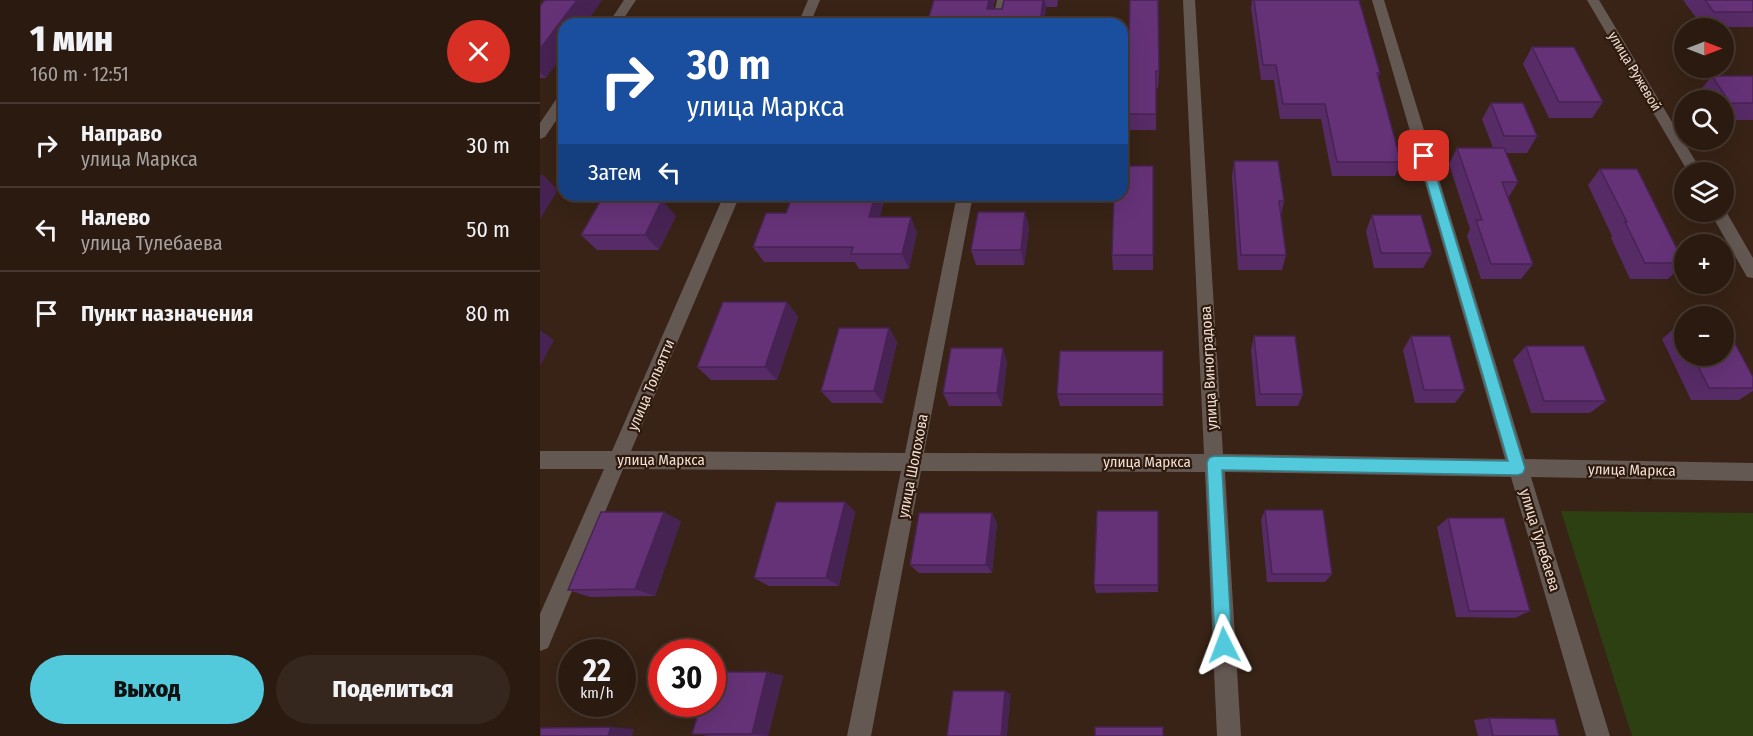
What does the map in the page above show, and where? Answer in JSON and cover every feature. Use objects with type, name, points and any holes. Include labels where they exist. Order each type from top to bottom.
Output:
[{"type":"street","points":[[618,18],[630,0]]},
{"type":"street","points":[[806,18],[814,0]]},
{"type":"street","points":[[999,18],[1003,0]]},
{"type":"street","name":"улица Виноградова","points":[[1189,0],[1228,736]]},
{"type":"street","name":"улица Тулебаева","points":[[1378,0],[1598,736]]},
{"type":"street","name":"улица Ружевой","points":[[1593,0],[1689,162]]},
{"type":"street","points":[[540,134],[558,107]]},
{"type":"street","name":"улица Тольятти","points":[[540,640],[729,201]]},
{"type":"street","name":"улица Шолохова","points":[[860,736],[964,201]]},
{"type":"street","points":[[1724,222],[1753,272]]},
{"type":"street","name":"улица Маркса","points":[[540,460],[1214,463],[1753,472]]},
{"type":"green space","points":[[1561,511],[1753,513],[1753,736],[1632,736]]},
{"type":"building","points":[[545,0],[577,0],[563,18],[558,18],[558,25],[540,49],[540,6]]},
{"type":"building","points":[[934,0],[989,0],[987,9],[1002,9],[1004,0],[1043,0],[1041,18],[929,18]]},
{"type":"building","points":[[1130,0],[1158,0],[1159,71],[1156,71],[1156,114],[1128,114]]},
{"type":"building","points":[[1254,0],[1359,0],[1380,73],[1377,73],[1401,162],[1337,162],[1325,104],[1283,104],[1276,65],[1263,65]]},
{"type":"building","points":[[1705,0],[1753,0],[1753,12],[1714,12]]},
{"type":"building","points":[[1532,47],[1574,47],[1603,102],[1559,102]]},
{"type":"building","points":[[1753,76],[1753,103],[1734,103],[1734,90],[1721,90],[1713,78]]},
{"type":"building","points":[[1491,103],[1523,103],[1537,136],[1504,136]]},
{"type":"building","points":[[1457,148],[1504,148],[1518,182],[1502,182],[1533,264],[1491,264],[1476,220],[1482,220]]},
{"type":"building","points":[[1234,161],[1278,161],[1284,201],[1279,201],[1286,255],[1241,255]]},
{"type":"building","points":[[1128,166],[1153,166],[1153,255],[1112,255],[1114,201],[1128,201]]},
{"type":"building","points":[[1600,169],[1637,169],[1674,243],[1674,263],[1645,263],[1625,222],[1627,222]]},
{"type":"building","points":[[600,201],[662,201],[645,235],[581,235]]},
{"type":"building","points":[[791,201],[873,201],[869,217],[911,217],[902,254],[851,254],[853,247],[753,247],[766,213],[786,213]]},
{"type":"building","points":[[978,212],[1025,212],[1021,250],[971,250]]},
{"type":"building","points":[[1372,215],[1421,215],[1432,253],[1381,253]]},
{"type":"building","points":[[723,302],[787,302],[765,367],[697,367]]},
{"type":"building","points":[[839,328],[889,328],[874,391],[821,391]]},
{"type":"building","points":[[1254,336],[1295,336],[1303,394],[1260,394]]},
{"type":"building","points":[[1411,336],[1450,336],[1465,390],[1424,390]]},
{"type":"building","points":[[1734,342],[1753,377],[1753,388],[1709,388],[1698,366],[1734,366]]},
{"type":"building","points":[[1526,346],[1584,346],[1606,401],[1544,401]]},
{"type":"building","points":[[951,348],[1003,348],[997,393],[943,393]]},
{"type":"building","points":[[1060,351],[1163,351],[1163,394],[1057,394]]},
{"type":"building","points":[[776,502],[845,502],[826,578],[754,578]]},
{"type":"building","points":[[1265,510],[1323,510],[1332,574],[1272,574]]},
{"type":"building","points":[[1097,511],[1158,511],[1158,585],[1094,585]]},
{"type":"building","points":[[601,512],[664,512],[635,589],[568,590]]},
{"type":"building","points":[[919,513],[992,513],[986,565],[910,565]]},
{"type":"building","points":[[1448,518],[1504,518],[1530,611],[1469,611]]},
{"type":"building","points":[[726,672],[767,672],[752,734],[692,734],[697,717],[726,717]]},
{"type":"building","points":[[953,691],[1005,691],[1001,736],[947,736]]},
{"type":"building","points":[[1489,718],[1555,719],[1559,736],[1493,736]]},
{"type":"building","points":[[611,727],[608,736],[540,736],[540,728]]},
{"type":"building","points":[[1095,727],[1163,727],[1163,736],[1095,736]]},
{"type":"route","points":[[1224,645],[1214,463],[1518,468],[1424,156]]}]
